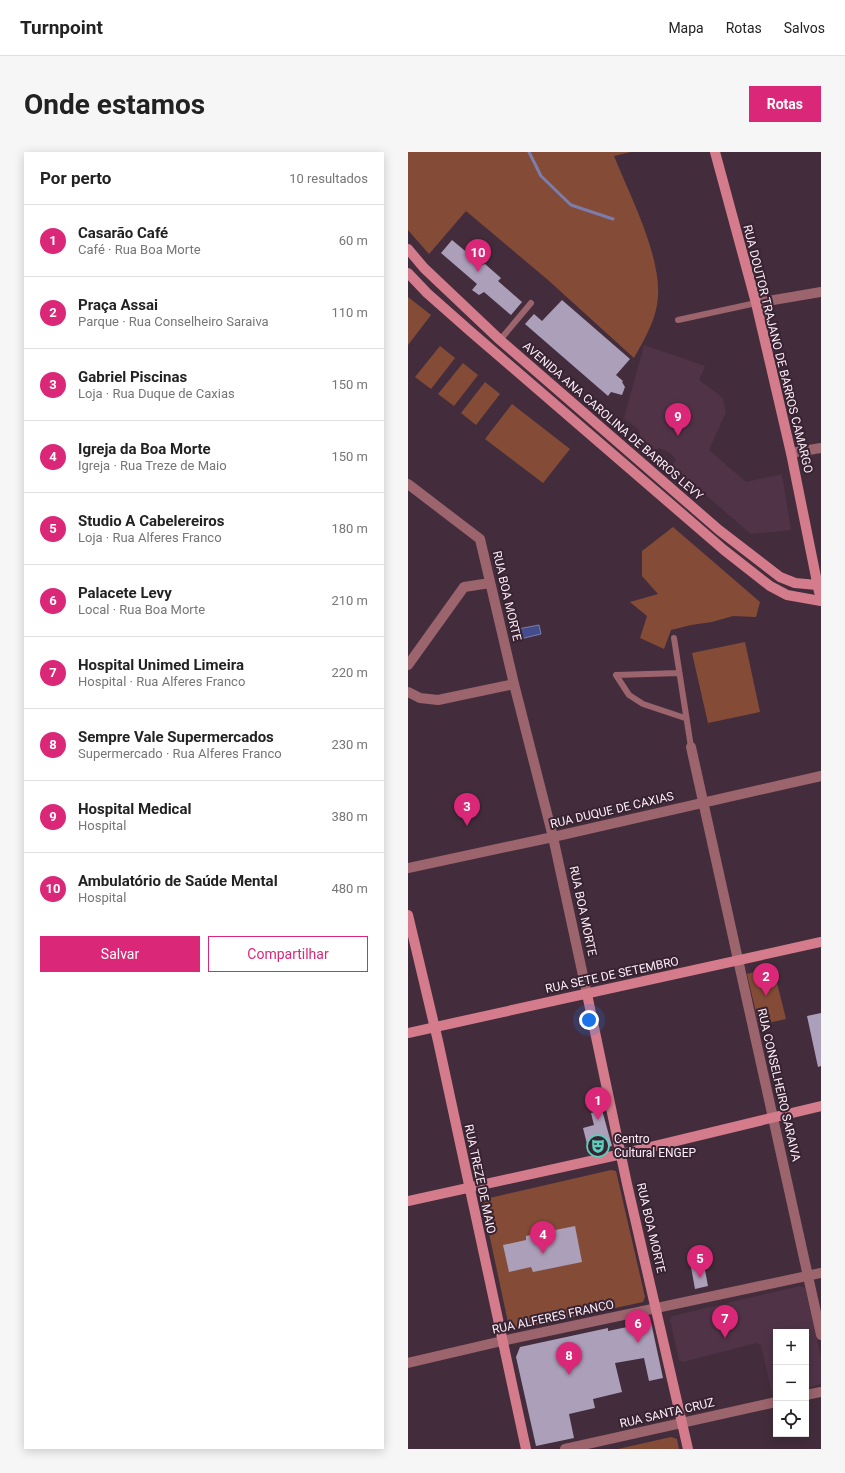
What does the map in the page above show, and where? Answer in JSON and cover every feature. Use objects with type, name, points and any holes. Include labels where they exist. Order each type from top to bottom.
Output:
[{"type":"street","name":"RUA DOUTOR TRAJANO DE BARROS CAMARGO","points":[[715,152],[756,303],[791,453],[821,600]]},
{"type":"street","name":"AVENIDA ANA CAROLINA DE BARROS LEVY","points":[[408,249],[424,268],[500,340],[719,530],[780,577],[795,583],[817,586]]},
{"type":"street","name":"AVENIDA ANA CAROLINA DE BARROS LEVY","points":[[408,273],[427,293],[470,331],[724,550],[770,586],[787,595],[821,600]]},
{"type":"street","points":[[756,303],[821,292]]},
{"type":"street","points":[[791,453],[821,448]]},
{"type":"street","name":"RUA BOA MORTE","points":[[408,484],[480,539],[514,684],[553,838],[588,994],[641,1246],[657,1308],[688,1449]]},
{"type":"street","points":[[408,665],[464,587],[490,583]]},
{"type":"street","points":[[408,692],[420,698],[438,700],[514,684]]},
{"type":"street","name":"RUA CONSELHEIRO SARAIVA","points":[[691,747],[821,1335]]},
{"type":"street","name":"RUA DUQUE DE CAXIAS","points":[[408,868],[553,838],[703,802],[821,776]]},
{"type":"street","name":"RUA TREZE DE MAIO","points":[[408,915],[434,1026],[526,1449]]},
{"type":"street","name":"RUA SETE DE SETEMBRO","points":[[408,1033],[434,1026],[588,994],[821,942]]},
{"type":"street","points":[[408,1201],[622,1154],[821,1106]]},
{"type":"street","name":"RUA ALFERES FRANCO","points":[[408,1363],[502,1341],[821,1273]]},
{"type":"street","points":[[809,1394],[821,1392]]},
{"type":"street","name":"RUA SANTA CRUZ","points":[[565,1449],[773,1403]]},
{"type":"lane","points":[[500,340],[531,303]]},
{"type":"lane","points":[[678,320],[756,303]]},
{"type":"lane","points":[[674,638],[685,718],[691,747]]},
{"type":"lane","points":[[678,673],[616,675],[629,695],[643,704],[685,718]]},
{"type":"shaded area","points":[[408,152],[631,152],[614,156],[637,209],[651,250],[656,269],[658,288],[657,305],[653,319],[634,358],[548,280],[466,211],[429,254],[408,230]]},
{"type":"shaded area","points":[[408,297],[431,315],[408,345]]},
{"type":"shaded area","points":[[644,345],[705,366],[699,380],[723,398],[726,412],[709,450],[746,482],[782,474],[791,530],[751,534],[672,466],[676,460],[671,454],[660,448],[652,450],[644,447],[641,442],[639,430],[624,418]]},
{"type":"shaded area","points":[[440,346],[455,358],[431,389],[415,377]]},
{"type":"shaded area","points":[[463,363],[478,375],[454,406],[438,394]]},
{"type":"shaded area","points":[[485,382],[500,394],[476,425],[461,413]]},
{"type":"shaded area","points":[[512,404],[570,449],[543,483],[485,439]]},
{"type":"shaded area","points":[[673,527],[760,602],[756,617],[733,616],[712,622],[671,630],[664,649],[640,638],[647,616],[630,602],[658,594],[642,576],[642,551]]},
{"type":"shaded area","points":[[745,642],[760,712],[708,723],[692,653]]},
{"type":"shaded area","points":[[773,967],[786,1019],[759,1025],[747,974]]},
{"type":"shaded area","points":[[611,1170],[616,1171],[645,1297],[643,1302],[513,1330],[509,1327],[483,1205],[485,1199]]},
{"type":"shaded area","points":[[800,1286],[805,1288],[821,1357],[821,1384],[809,1387],[809,1329],[773,1329],[773,1394],[761,1345],[756,1343],[683,1362],[679,1360],[670,1320],[672,1316]]},
{"type":"shaded area","points":[[671,1437],[677,1439],[679,1449],[618,1449]]},
{"type":"water","points":[[539,625],[541,634],[520,639],[518,629]]},
{"type":"building","points":[[452,240],[482,265],[485,264],[501,278],[498,281],[522,302],[511,315],[484,292],[479,295],[472,290],[477,284],[441,253]]},
{"type":"building","points":[[562,300],[630,359],[616,375],[623,381],[622,382],[625,387],[622,395],[611,392],[608,396],[525,324],[534,314],[542,321]]},
{"type":"building","points":[[821,1013],[821,1066],[818,1067],[807,1016]]},
{"type":"building","points":[[602,1110],[612,1146],[589,1152],[583,1128],[594,1125],[591,1113]]},
{"type":"building","points":[[575,1226],[582,1262],[533,1272],[531,1267],[509,1272],[503,1245],[526,1240],[526,1236]]},
{"type":"building","points":[[698,1254],[702,1270],[705,1270],[708,1286],[695,1289],[689,1256]]},
{"type":"building","points":[[651,1322],[663,1378],[649,1381],[644,1358],[615,1363],[622,1392],[593,1399],[595,1408],[569,1414],[574,1438],[536,1446],[516,1357],[520,1347],[608,1328],[608,1331]]},
{"type":"waterway","points":[[529,152],[541,176],[571,205],[613,219]]},
{"type":"place","name":"Ambulatório de Saúde Mental","points":[[478,272]]},
{"type":"place","name":"Hospital Medical","points":[[678,436]]},
{"type":"place","name":"Gabriel Piscinas","points":[[467,826]]},
{"type":"place","name":"Praça Assai","points":[[766,996]]},
{"type":"place","name":"Casarão Café","points":[[598,1120]]},
{"type":"place","name":"Centro Cultural ENGEP","points":[[598,1146]]},
{"type":"place","name":"Igreja da Boa Morte","points":[[543,1254]]},
{"type":"place","name":"Studio A Cabelereiros","points":[[700,1278]]},
{"type":"place","name":"Hospital Unimed Limeira","points":[[725,1338]]},
{"type":"place","name":"Palacete Levy","points":[[638,1343]]},
{"type":"place","name":"Sempre Vale Supermercados","points":[[569,1375]]}]
